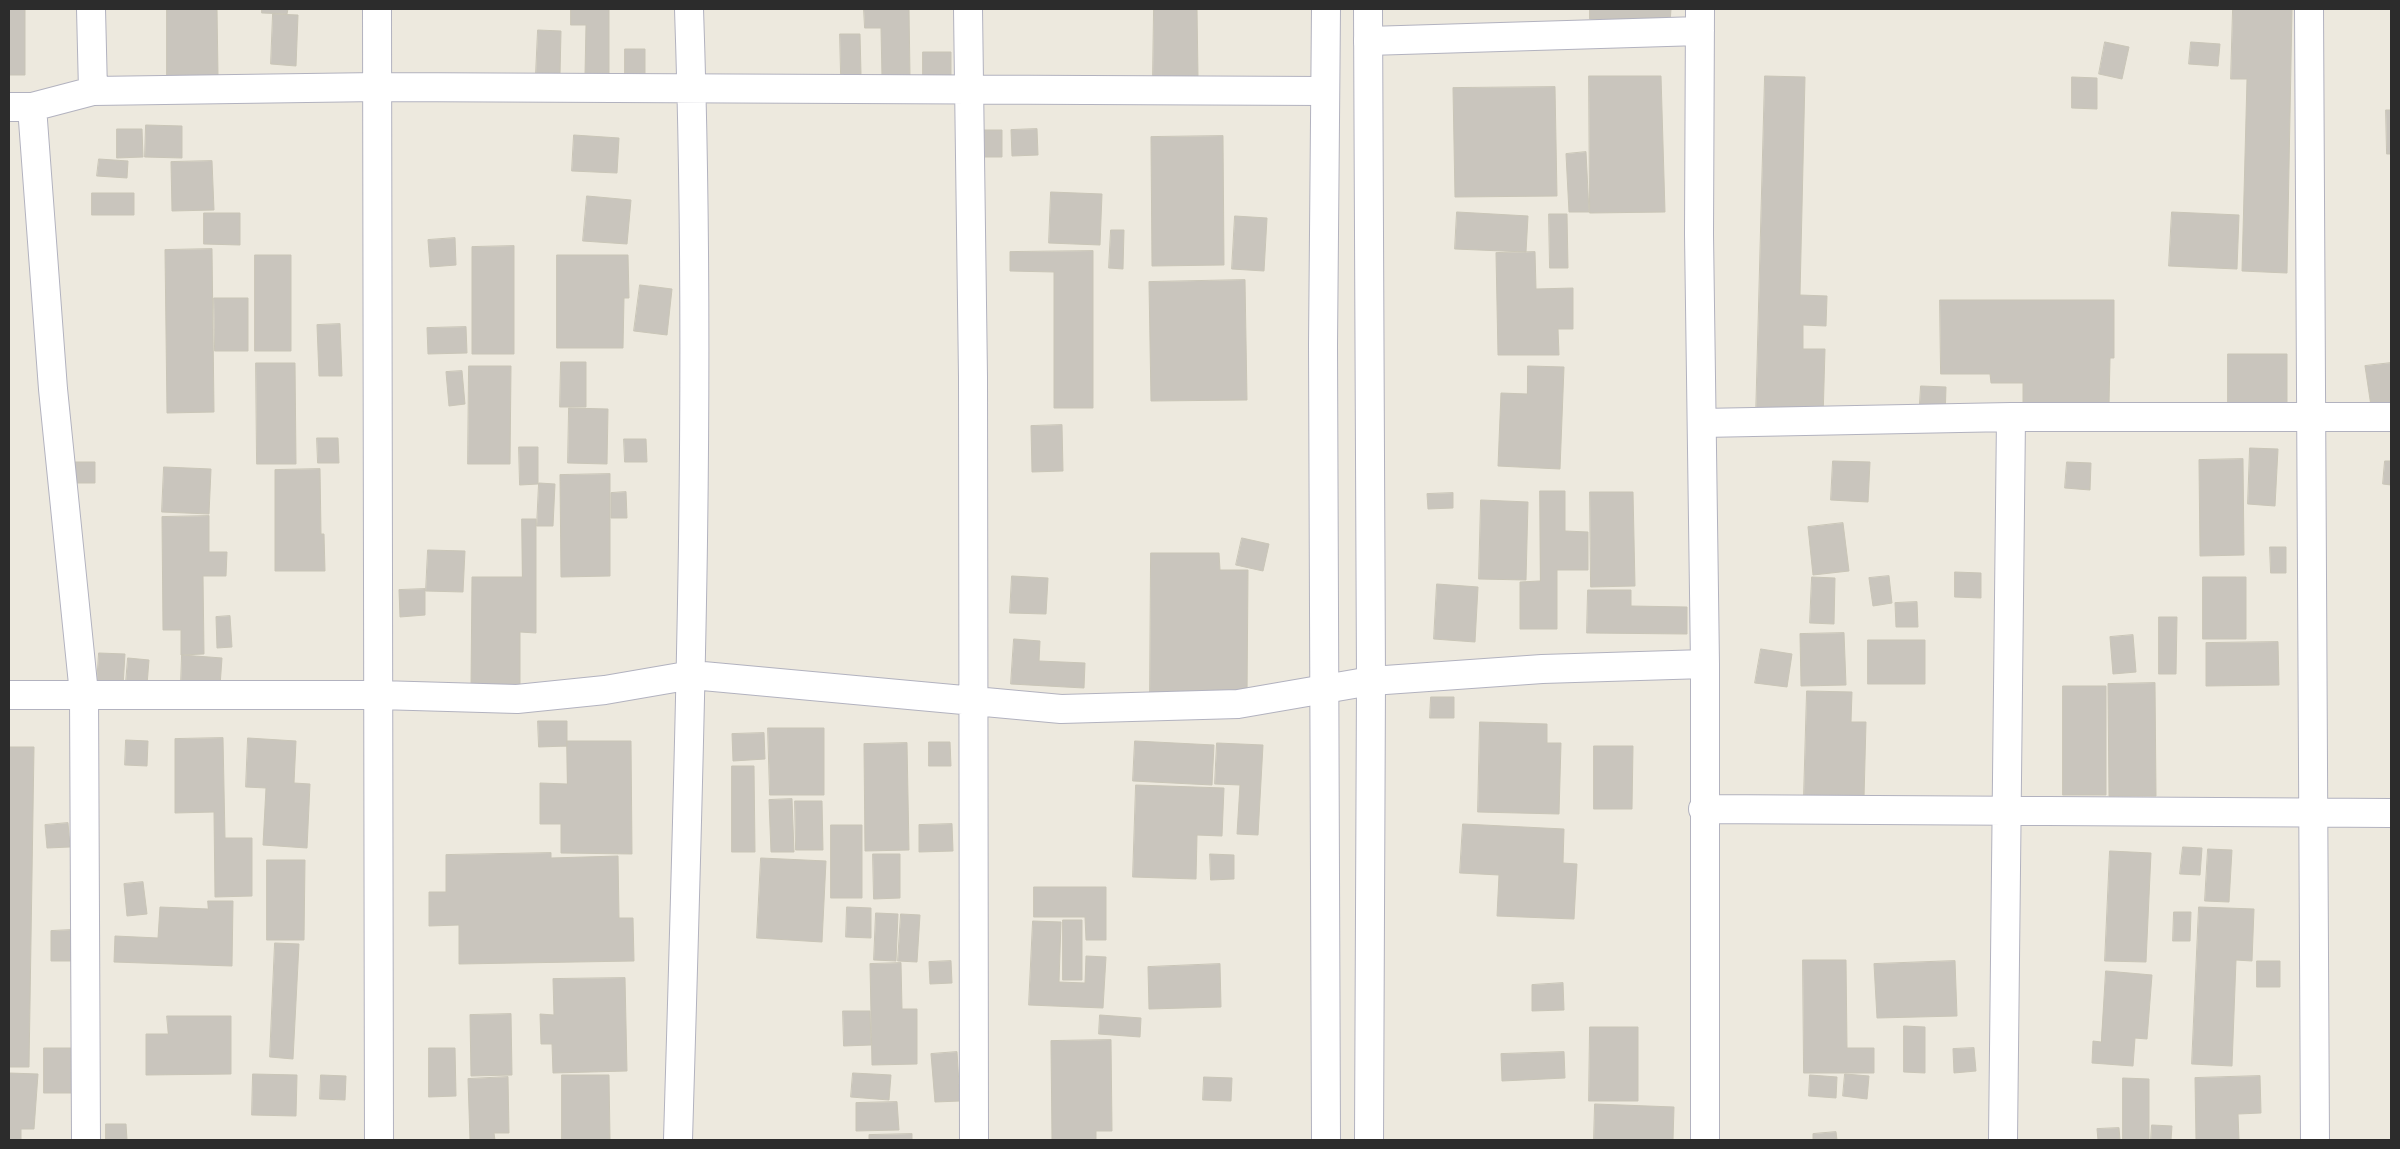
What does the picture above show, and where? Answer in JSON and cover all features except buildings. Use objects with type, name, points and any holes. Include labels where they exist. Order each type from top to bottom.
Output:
[{"type":"street","points":[[91,9],[93,91]]},
{"type":"street","points":[[377,9],[379,1140]]},
{"type":"street","points":[[678,1140],[692,675],[696,391],[692,88],[689,9]]},
{"type":"street","points":[[968,9],[973,377],[974,1140]]},
{"type":"street","points":[[1326,9],[1324,90],[1326,1140]]},
{"type":"street","points":[[1368,9],[1371,681],[1368,1140]]},
{"type":"street","points":[[2309,9],[2313,417],[2315,1140]]},
{"type":"street","points":[[1368,41],[1700,20],[1699,234],[1705,664],[1703,809],[1705,1140]]},
{"type":"street","points":[[86,1140],[84,694],[52,380],[20,107],[93,91],[378,87],[1324,90]]},
{"type":"street","points":[[1702,423],[2011,417],[2391,417]]},
{"type":"street","points":[[2003,1140],[2005,810],[2011,417]]},
{"type":"street","points":[[9,695],[379,694],[517,699],[605,690],[692,675],[1061,709],[1155,708],[1238,704],[1324,691],[1371,681],[1542,669],[1705,664]]},
{"type":"street","points":[[1703,809],[2391,813]]}]
